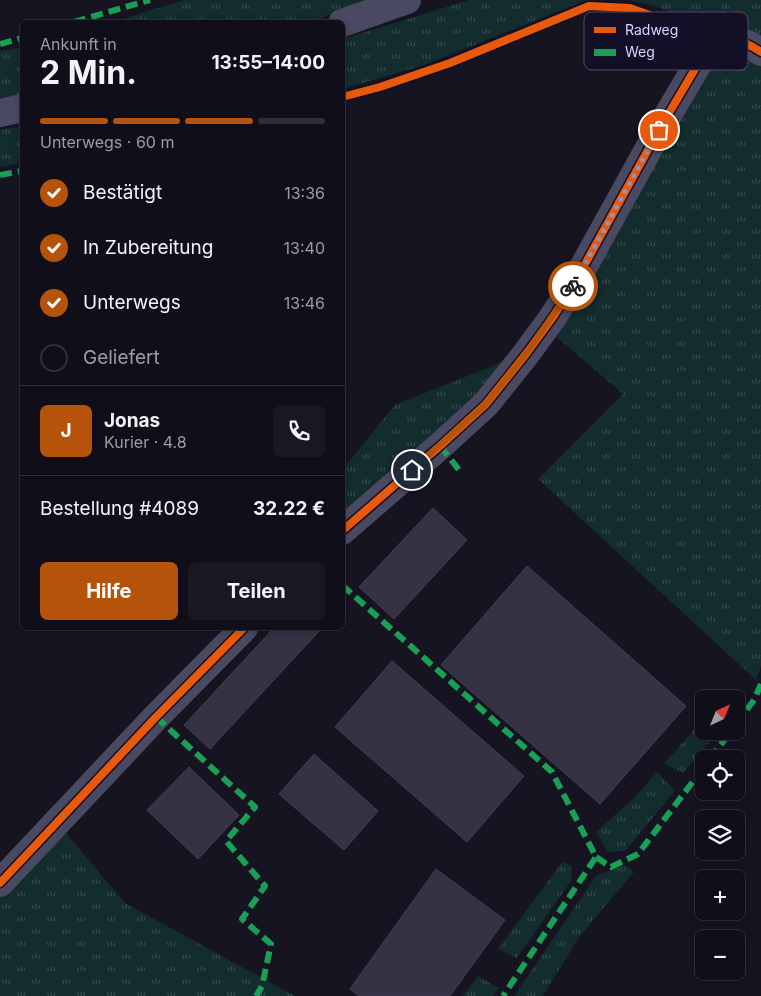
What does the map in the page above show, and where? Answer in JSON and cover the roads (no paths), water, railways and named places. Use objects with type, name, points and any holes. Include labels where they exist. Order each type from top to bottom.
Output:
[{"type":"street","points":[[345,22],[407,0]]},
{"type":"street","points":[[748,44],[761,52]]},
{"type":"street","points":[[345,528],[486,404],[526,354],[574,284],[694,70]]},
{"type":"street","points":[[0,113],[20,108]]},
{"type":"street","points":[[0,883],[156,717],[242,630]]}]
